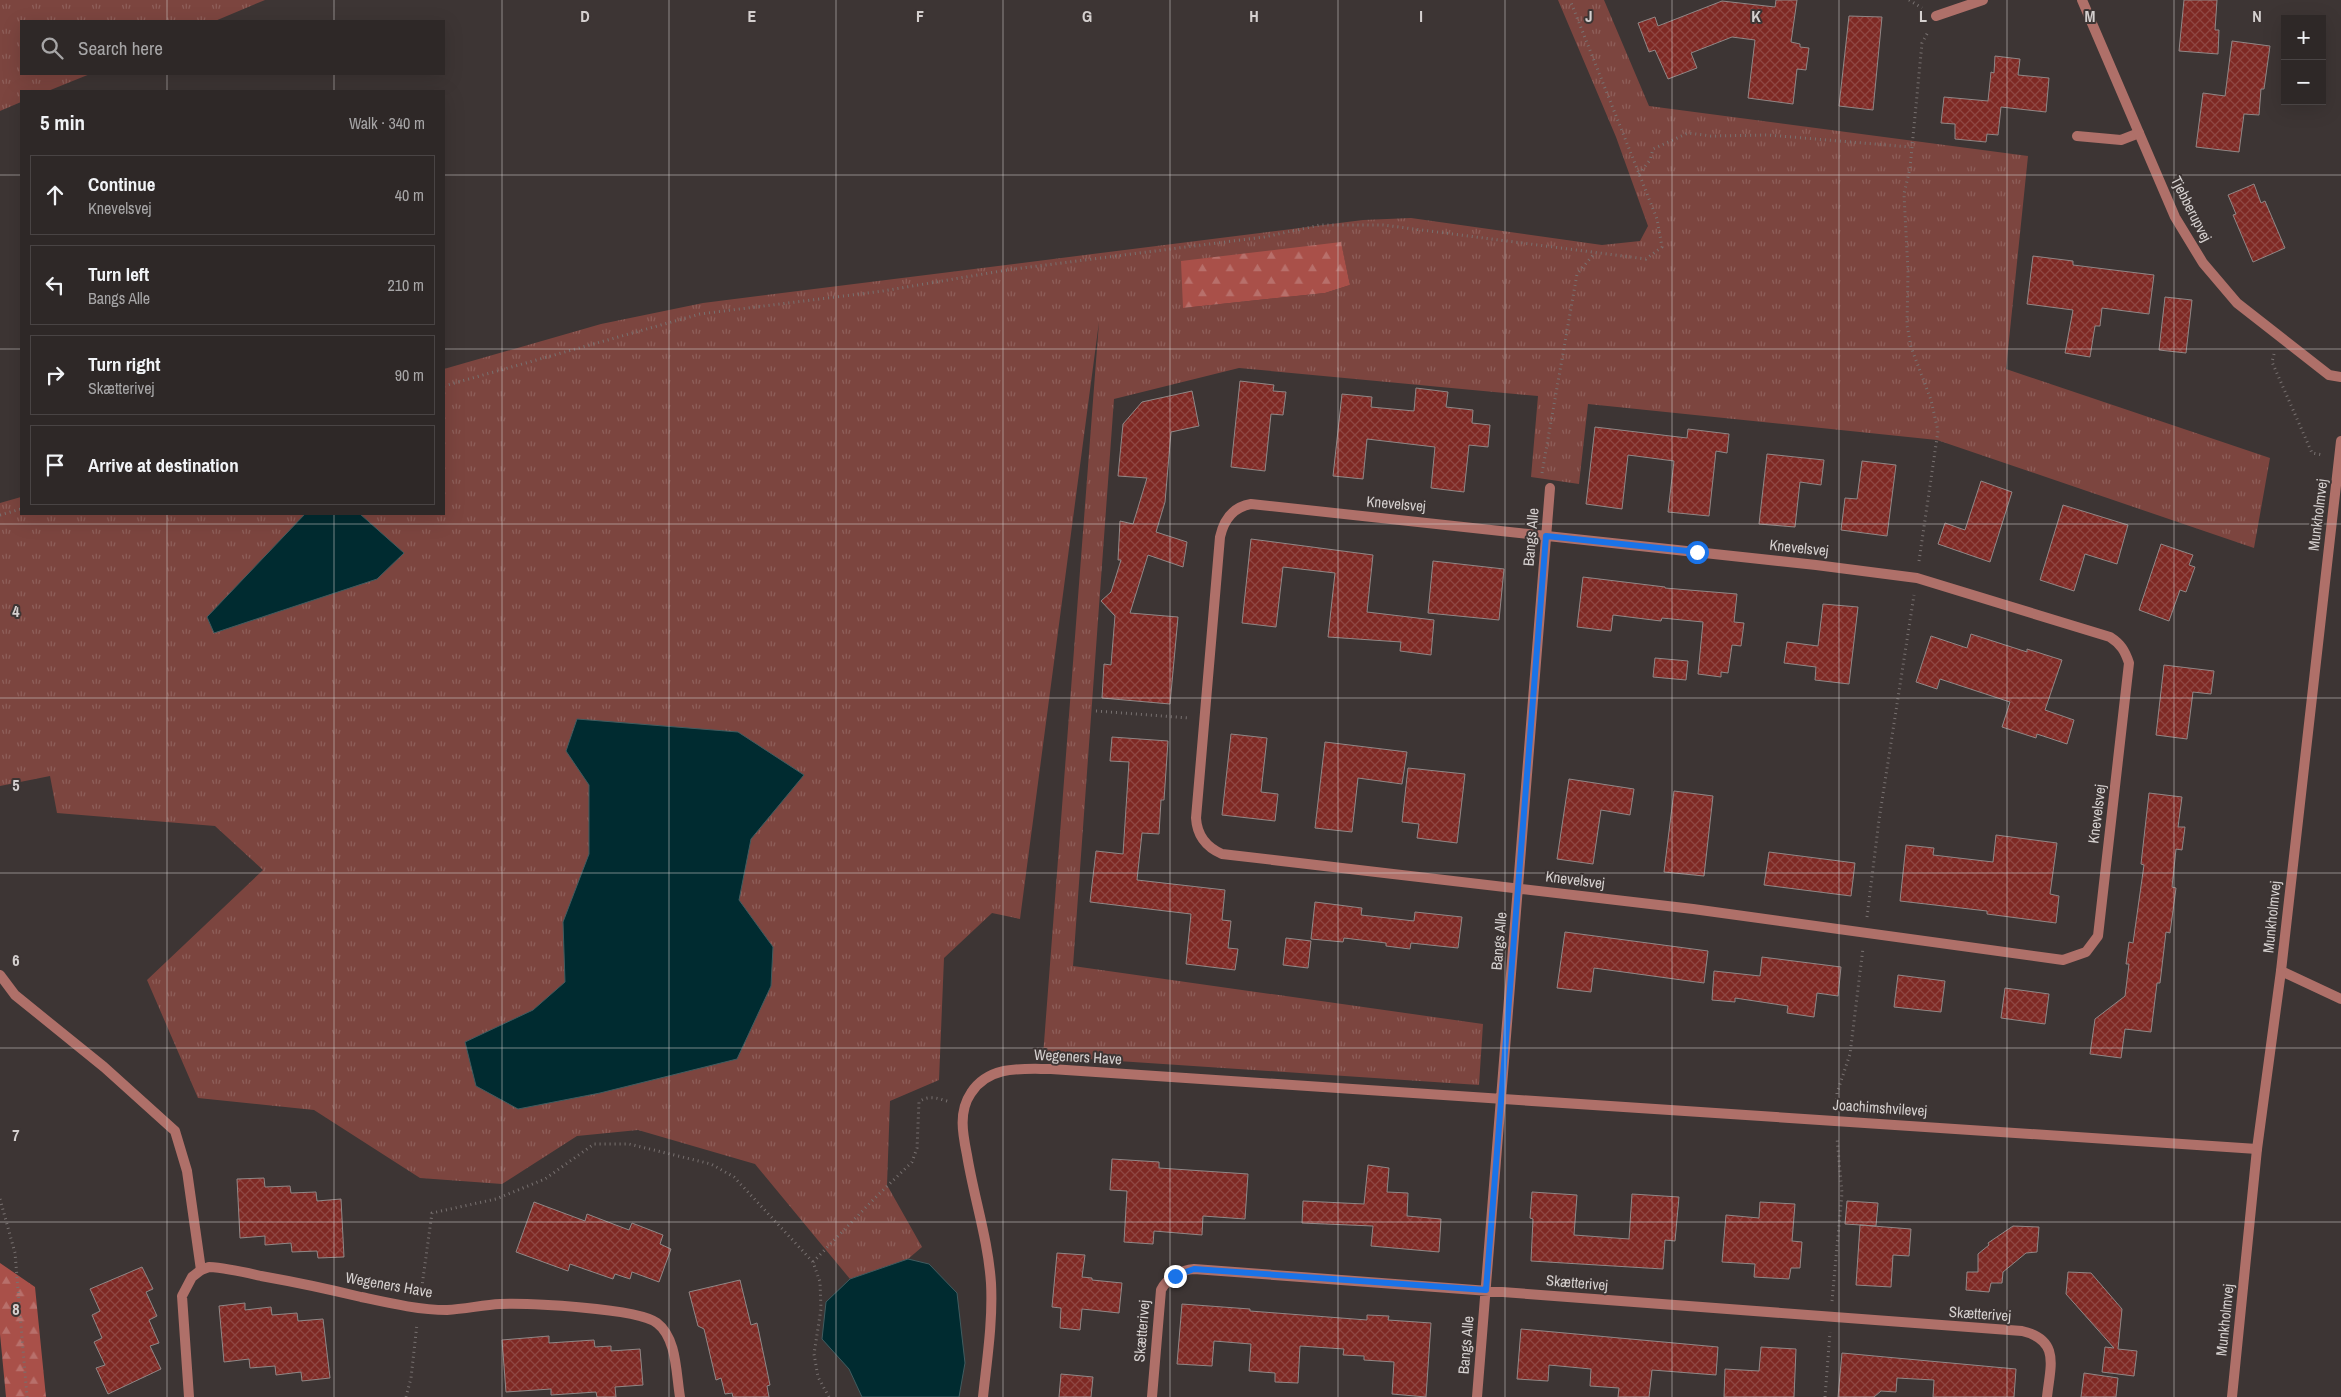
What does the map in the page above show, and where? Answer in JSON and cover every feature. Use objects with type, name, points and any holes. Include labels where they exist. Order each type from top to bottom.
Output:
[{"type":"street","points":[[1936,16],[1983,0]]},
{"type":"street","name":"Tjebberupvej","points":[[2082,0],[2175,216],[2202,263],[2237,303],[2329,375],[2341,377]]},
{"type":"street","points":[[2077,136],[2122,140],[2139,133]]},
{"type":"street","name":"Munkholmvej","points":[[2232,1397],[2257,1149],[2281,971],[2341,441]]},
{"type":"street","name":"Bangs Alle","points":[[1477,1397],[1550,488]]},
{"type":"street","name":"Knevelsvej","points":[[1251,504],[1546,536],[1916,578],[2110,637],[2119,643],[2126,652],[2130,663],[2098,936],[2086,952],[2063,960],[1693,909],[1222,854],[1204,840],[1196,822],[1220,537],[1226,521],[1235,509],[1251,504]]},
{"type":"street","points":[[2281,971],[2341,999]]},
{"type":"street","points":[[0,974],[15,995],[104,1067],[175,1131],[187,1171],[201,1270],[192,1277],[182,1296],[189,1397]]},
{"type":"street","name":"Wegeners Have","points":[[983,1397],[992,1306],[991,1282],[986,1241],[962,1122],[970,1094],[983,1080],[1003,1070],[1027,1069],[1501,1098]]},
{"type":"street","name":"Joachimshvilevej","points":[[1501,1098],[2257,1149]]},
{"type":"street","name":"Wegeners Have","points":[[201,1270],[209,1267],[219,1268],[419,1308],[447,1310],[502,1304],[561,1306],[647,1317],[661,1327],[670,1340],[680,1397]]},
{"type":"street","name":"Skætterivej","points":[[1152,1397],[1161,1290],[1172,1278],[1189,1269],[2022,1331],[2040,1338],[2048,1347],[2050,1364],[2046,1397]]},
{"type":"path","points":[[445,386],[700,314],[883,291],[1006,270],[1264,237],[1320,225],[1383,225],[1646,259],[1662,247],[1656,219],[1570,0]]},
{"type":"path","points":[[1879,820],[1938,431],[1931,400],[1911,347],[1907,325],[1908,271],[1904,194],[1910,168],[1910,147],[1922,43],[1936,16]]},
{"type":"path","points":[[1639,174],[1650,160],[1653,149],[1688,133],[1711,136],[1768,135],[1910,147]]},
{"type":"path","points":[[1550,488],[1541,483],[1542,464],[1577,274],[1594,253]]},
{"type":"path","points":[[2280,337],[2272,362],[2312,454],[2339,458]]},
{"type":"path","points":[[0,515],[20,509]]},
{"type":"path","points":[[1096,711],[1204,719]]},
{"type":"path","points":[[813,1262],[912,1162],[917,1148],[919,1102],[924,1098],[935,1098],[965,1107]]},
{"type":"path","points":[[406,1397],[411,1378],[432,1213],[496,1200],[536,1182],[594,1144],[629,1144],[711,1164],[734,1177],[813,1262],[820,1282],[821,1309],[814,1354],[818,1377],[829,1397]]},
{"type":"path","points":[[0,1199],[15,1253],[27,1397]]},
{"type":"green space","points":[[0,0],[265,0],[217,20],[20,20],[20,75],[88,75],[50,90],[20,90],[20,102],[0,111]]},
{"type":"green space","points":[[1558,0],[1604,0],[1649,106],[2028,156],[2006,369],[2270,458],[2254,548],[1937,440],[1588,404],[1579,484],[1531,477],[1538,396],[1239,368],[1114,399],[1073,966],[1483,1024],[1479,1085],[1043,1056],[1099,322],[1020,919],[992,913],[944,958],[939,1080],[890,1101],[887,1185],[922,1247],[908,1259],[850,1279],[755,1164],[638,1130],[577,1136],[502,1184],[420,1178],[314,1110],[198,1098],[147,980],[263,870],[215,826],[57,813],[50,776],[0,786],[0,503],[20,497],[20,515],[445,515],[445,369],[601,324],[703,303],[1363,220],[1411,218],[1602,245],[1640,241],[1648,226],[1616,137]],"holes":[[[1341,243],[1350,285],[1325,293],[1183,308]]]},
{"type":"green space","points":[[1341,242],[1350,285],[1325,293],[1183,308],[1181,261]]},
{"type":"green space","points":[[0,1263],[35,1287],[46,1397],[6,1397],[0,1334]]},
{"type":"water","points":[[304,515],[361,515],[404,553],[377,579],[214,633],[207,617]]},
{"type":"water","points":[[577,719],[738,732],[804,775],[751,839],[739,900],[773,947],[771,986],[737,1059],[600,1093],[518,1109],[476,1086],[465,1042],[533,1010],[565,982],[563,922],[589,854],[589,785],[566,751]]},
{"type":"water","points":[[908,1259],[929,1264],[957,1293],[965,1363],[959,1397],[862,1397],[849,1369],[822,1339],[826,1302],[850,1279]]},
{"type":"building","points":[[1776,0],[1797,0],[1791,42],[1800,44],[1800,47],[1809,48],[1806,70],[1797,69],[1793,104],[1748,98],[1755,40],[1732,37],[1691,53],[1697,68],[1668,79],[1655,50],[1649,52],[1638,23],[1655,17],[1658,26],[1722,1],[1775,7]]},
{"type":"building","points":[[2184,0],[2217,0],[2215,30],[2219,30],[2218,54],[2179,51]]},
{"type":"building","points":[[1849,16],[1882,17],[1873,110],[1839,106]]},
{"type":"building","points":[[2232,41],[2270,46],[2264,89],[2261,89],[2259,115],[2244,114],[2239,152],[2196,147],[2203,93],[2225,96]]},
{"type":"building","points":[[1995,56],[2020,59],[2018,75],[2049,78],[2046,112],[2001,107],[1998,135],[1987,134],[1986,142],[1955,139],[1955,124],[1941,123],[1944,97],[1988,101],[1991,72],[1994,73]]},
{"type":"building","points":[[2254,184],[2261,203],[2265,201],[2285,248],[2253,262],[2233,215],[2236,214],[2228,195]]},
{"type":"building","points":[[2033,256],[2073,261],[2073,265],[2154,275],[2149,314],[2102,308],[2100,326],[2095,326],[2090,357],[2065,353],[2073,310],[2027,304]]},
{"type":"building","points":[[2165,297],[2192,300],[2186,353],[2159,350]]},
{"type":"building","points":[[1240,381],[1274,385],[1273,391],[1286,392],[1283,415],[1271,414],[1265,471],[1231,467]]},
{"type":"building","points":[[1416,388],[1448,392],[1446,407],[1473,410],[1472,423],[1490,425],[1488,447],[1469,445],[1464,492],[1431,488],[1435,447],[1367,439],[1363,479],[1333,476],[1342,394],[1372,397],[1371,407],[1414,411]]},
{"type":"building","points":[[1192,391],[1199,426],[1171,432],[1165,502],[1156,532],[1187,542],[1183,567],[1148,555],[1130,613],[1178,617],[1170,704],[1102,698],[1104,664],[1111,665],[1115,616],[1101,601],[1111,592],[1121,560],[1118,560],[1120,521],[1133,524],[1147,478],[1118,476],[1123,424],[1142,402]]},
{"type":"building","points":[[1595,427],[1687,438],[1688,429],[1729,434],[1727,453],[1716,451],[1709,516],[1668,512],[1674,461],[1628,455],[1622,509],[1586,504]]},
{"type":"building","points":[[1767,454],[1824,460],[1821,485],[1800,482],[1795,527],[1759,524]]},
{"type":"building","points":[[1862,461],[1896,465],[1887,536],[1841,530],[1845,498],[1857,499]]},
{"type":"building","points":[[1981,481],[2012,492],[1990,562],[1938,544],[1945,523],[1965,530]]},
{"type":"building","points":[[2063,505],[2128,525],[2117,564],[2085,554],[2074,591],[2040,580]]},
{"type":"building","points":[[1251,539],[1373,555],[1367,612],[1434,620],[1431,655],[1400,651],[1401,642],[1328,637],[1335,573],[1283,567],[1276,627],[1242,623]]},
{"type":"building","points":[[2161,544],[2193,555],[2189,565],[2195,567],[2186,592],[2180,590],[2169,621],[2139,610]]},
{"type":"building","points":[[1433,561],[1504,569],[1499,620],[1428,613]]},
{"type":"building","points":[[1583,577],[1665,588],[1737,594],[1734,622],[1744,623],[1741,646],[1732,645],[1728,673],[1721,672],[1721,677],[1698,674],[1703,622],[1662,618],[1661,621],[1613,615],[1611,631],[1577,627]]},
{"type":"building","points":[[1823,604],[1858,607],[1849,684],[1815,680],[1816,667],[1784,663],[1787,642],[1818,646]]},
{"type":"building","points":[[1971,634],[2027,652],[2027,649],[2062,660],[2045,710],[2074,720],[2067,744],[2037,734],[2036,738],[2002,727],[2010,702],[1940,679],[1937,689],[1916,682],[1931,636],[1967,648]]},
{"type":"building","points":[[1655,658],[1688,661],[1686,680],[1653,677]]},
{"type":"building","points":[[2164,665],[2214,671],[2211,694],[2193,692],[2187,739],[2156,735]]},
{"type":"building","points":[[1231,734],[1267,738],[1261,792],[1278,794],[1275,821],[1222,815]]},
{"type":"building","points":[[1112,737],[1168,741],[1164,800],[1161,800],[1159,834],[1142,833],[1137,880],[1225,890],[1222,920],[1231,921],[1228,948],[1238,949],[1235,970],[1186,964],[1191,914],[1090,902],[1096,851],[1123,854],[1129,762],[1110,761]]},
{"type":"building","points":[[1325,742],[1407,752],[1402,784],[1358,778],[1352,832],[1315,828]]},
{"type":"building","points":[[1408,768],[1465,774],[1457,843],[1417,838],[1419,824],[1402,822]]},
{"type":"building","points":[[1569,779],[1634,789],[1630,815],[1601,810],[1593,864],[1557,859]]},
{"type":"building","points":[[1674,791],[1713,796],[1704,876],[1664,872]]},
{"type":"building","points":[[2149,793],[2182,797],[2178,827],[2185,827],[2182,850],[2176,849],[2172,887],[2176,888],[2170,933],[2166,932],[2160,983],[2157,983],[2151,1032],[2125,1029],[2121,1058],[2090,1054],[2095,1019],[2125,996],[2129,964],[2126,964],[2129,942],[2133,943],[2144,865],[2141,864]]},
{"type":"building","points":[[1996,835],[2057,843],[2050,894],[2059,896],[2056,923],[1987,914],[1987,911],[1900,901],[1906,845],[1934,848],[1933,855],[1993,862]]},
{"type":"building","points":[[1769,852],[1855,863],[1851,896],[1764,885]]},
{"type":"building","points":[[1315,902],[1362,908],[1361,915],[1414,921],[1415,912],[1462,917],[1458,948],[1411,943],[1410,949],[1386,946],[1386,943],[1344,938],[1343,942],[1311,939]]},
{"type":"building","points":[[1565,932],[1708,951],[1704,983],[1594,968],[1591,992],[1557,988]]},
{"type":"building","points":[[1286,938],[1311,941],[1308,968],[1283,965]]},
{"type":"building","points":[[1762,957],[1841,967],[1838,996],[1817,993],[1814,1017],[1787,1013],[1788,1006],[1735,998],[1735,1002],[1712,1000],[1714,971],[1760,976]]},
{"type":"building","points":[[1898,975],[1945,981],[1941,1012],[1894,1007]]},
{"type":"building","points":[[2005,988],[2049,994],[2045,1024],[2001,1018]]},
{"type":"building","points":[[1112,1159],[1159,1162],[1159,1168],[1248,1174],[1245,1219],[1203,1216],[1202,1235],[1154,1231],[1153,1244],[1124,1242],[1127,1191],[1110,1190]]},
{"type":"building","points":[[1368,1165],[1389,1168],[1387,1192],[1408,1193],[1407,1216],[1441,1219],[1439,1252],[1371,1246],[1373,1226],[1302,1223],[1303,1201],[1364,1204]]},
{"type":"building","points":[[264,1178],[265,1187],[290,1186],[291,1193],[316,1192],[317,1201],[341,1199],[344,1257],[318,1258],[317,1251],[292,1252],[291,1243],[265,1245],[265,1236],[240,1238],[237,1179]]},
{"type":"building","points":[[1532,1192],[1577,1195],[1574,1235],[1629,1239],[1632,1194],[1679,1197],[1675,1241],[1665,1240],[1663,1269],[1531,1261],[1533,1219],[1530,1218]]},
{"type":"building","points":[[1847,1201],[1878,1203],[1876,1226],[1845,1224]]},
{"type":"building","points":[[534,1202],[585,1221],[587,1214],[629,1230],[632,1223],[663,1235],[660,1244],[671,1249],[659,1282],[632,1272],[630,1279],[615,1274],[613,1279],[570,1264],[568,1271],[516,1252]]},
{"type":"building","points":[[1760,1202],[1795,1204],[1792,1241],[1802,1242],[1800,1268],[1791,1268],[1789,1279],[1754,1277],[1755,1264],[1722,1262],[1726,1215],[1759,1218]]},
{"type":"building","points":[[1860,1225],[1911,1229],[1909,1256],[1893,1255],[1891,1287],[1856,1285]]},
{"type":"building","points":[[2013,1226],[2039,1227],[2037,1252],[2026,1253],[2003,1272],[2002,1283],[1991,1283],[1989,1292],[1966,1290],[1967,1272],[1978,1272],[1978,1254],[1989,1245],[1988,1243]]},
{"type":"building","points":[[1057,1253],[1085,1255],[1082,1277],[1122,1283],[1119,1313],[1082,1309],[1080,1330],[1060,1328],[1061,1308],[1052,1307]]},
{"type":"building","points":[[142,1267],[153,1289],[146,1292],[157,1316],[149,1320],[159,1343],[150,1346],[161,1369],[108,1394],[96,1368],[105,1365],[94,1342],[102,1338],[92,1315],[100,1311],[90,1289]]},
{"type":"building","points":[[2068,1272],[2091,1273],[2122,1309],[2118,1349],[2137,1351],[2134,1376],[2102,1372],[2105,1347],[2114,1348],[2066,1294]]},
{"type":"building","points":[[740,1280],[751,1325],[757,1323],[770,1385],[767,1386],[769,1397],[733,1397],[732,1393],[725,1394],[721,1378],[716,1380],[704,1329],[698,1326],[689,1292]]},
{"type":"building","points":[[245,1303],[245,1310],[271,1307],[272,1315],[297,1313],[298,1321],[323,1319],[330,1378],[302,1381],[301,1372],[276,1375],[275,1366],[250,1368],[249,1359],[224,1362],[219,1306]]},
{"type":"building","points":[[1182,1304],[1367,1320],[1367,1315],[1389,1316],[1388,1320],[1431,1323],[1426,1397],[1392,1394],[1394,1362],[1364,1360],[1364,1356],[1343,1355],[1344,1349],[1300,1346],[1298,1383],[1275,1382],[1275,1373],[1249,1371],[1251,1344],[1214,1341],[1212,1366],[1177,1364]]},
{"type":"building","points":[[1521,1329],[1718,1347],[1716,1375],[1652,1370],[1649,1397],[1618,1397],[1619,1388],[1590,1386],[1591,1369],[1549,1365],[1548,1381],[1517,1379]]},
{"type":"building","points":[[549,1336],[549,1343],[594,1340],[595,1347],[611,1346],[611,1351],[640,1349],[643,1385],[615,1387],[616,1397],[597,1397],[596,1392],[551,1395],[551,1389],[506,1392],[502,1340]]},
{"type":"building","points":[[1761,1347],[1796,1349],[1794,1397],[1724,1397],[1725,1369],[1759,1371]]},
{"type":"building","points":[[1842,1353],[2016,1369],[2014,1397],[1933,1397],[1934,1380],[1897,1378],[1896,1392],[1881,1391],[1874,1397],[1838,1397]]},
{"type":"building","points":[[2084,1373],[2118,1378],[2116,1397],[2081,1397]]},
{"type":"building","points":[[1061,1374],[1093,1377],[1091,1397],[1059,1397]]},
{"type":"route","points":[[1175,1276],[1189,1269],[1194,1269],[1486,1290],[1546,536],[1697,552]]}]
